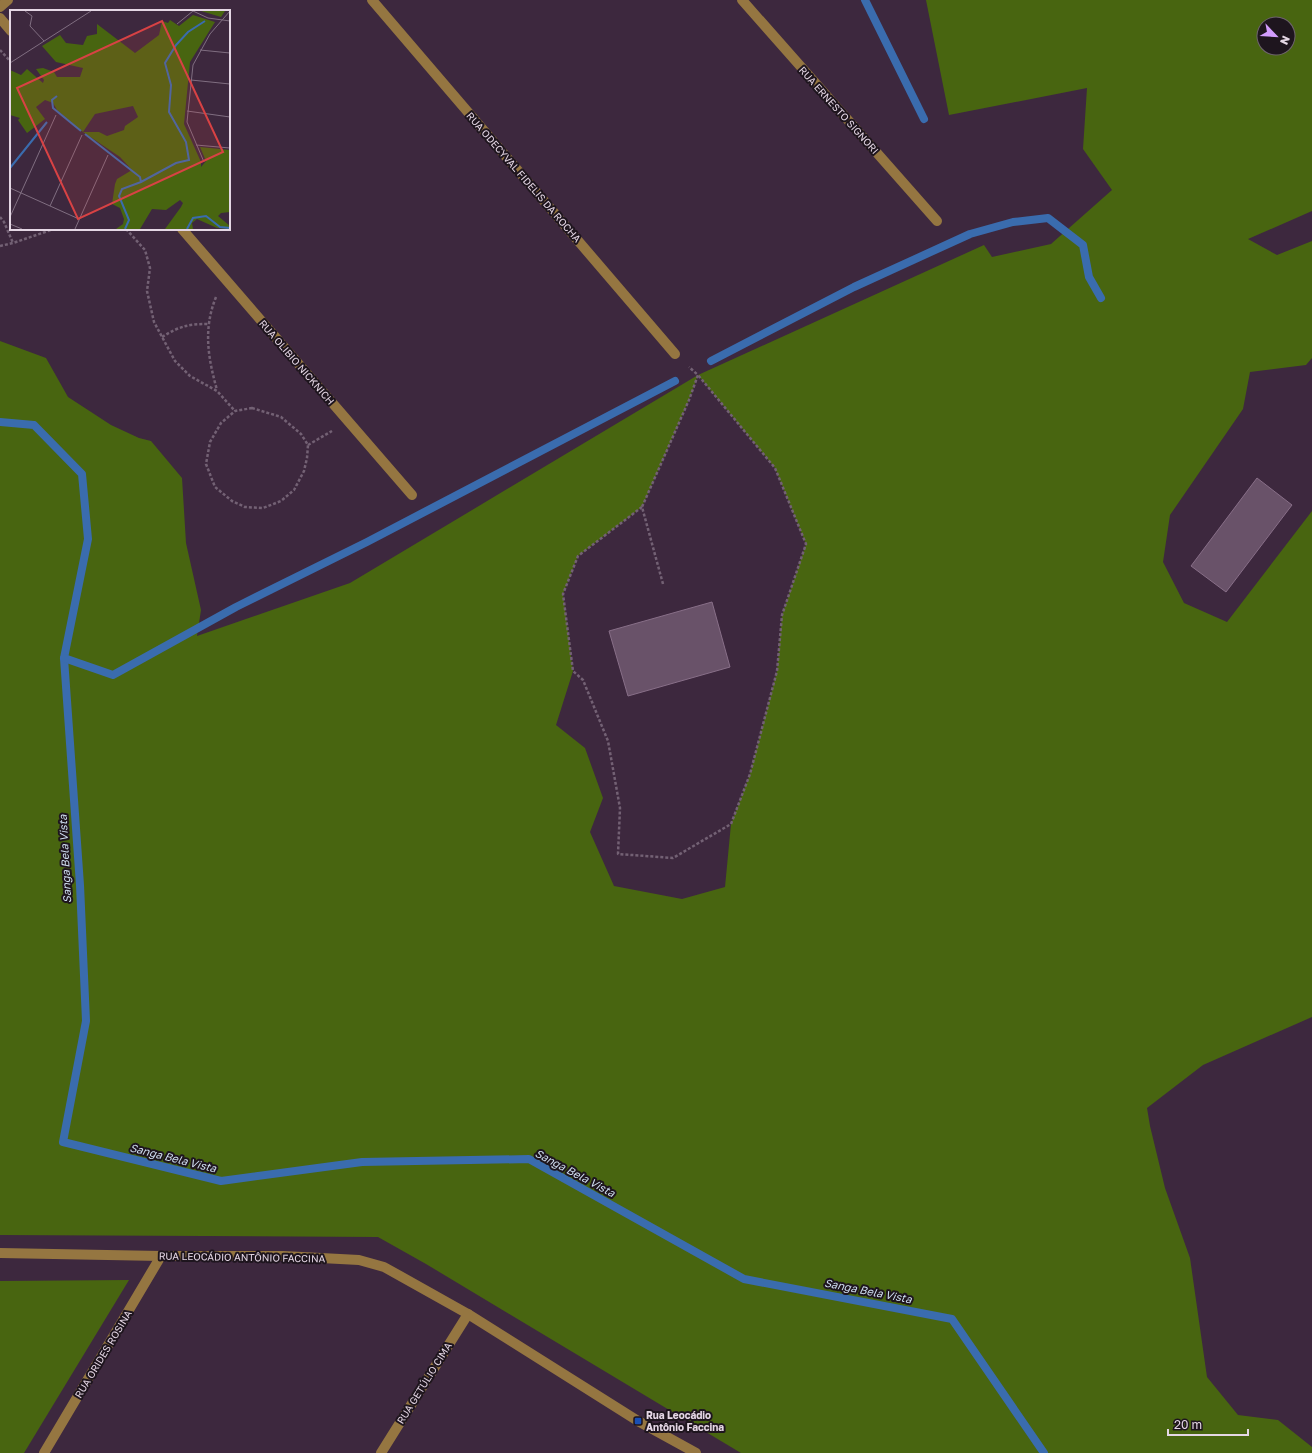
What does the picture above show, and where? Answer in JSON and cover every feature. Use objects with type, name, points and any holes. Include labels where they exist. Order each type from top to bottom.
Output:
[{"type":"street","points":[[0,7],[8,0]]},
{"type":"street","name":"RUA ODECYVAL FIDELIS DA ROCHA","points":[[372,0],[675,354]]},
{"type":"street","name":"RUA ERNESTO SIGNORI","points":[[742,0],[937,221]]},
{"type":"street","points":[[0,18],[10,30]]},
{"type":"street","name":"RUA OLIBIO NICKNICH","points":[[183,230],[412,495]]},
{"type":"street","name":"RUA LEOCÁDIO ANTÔNIO FACCINA","points":[[0,1253],[161,1256],[282,1256],[359,1260],[384,1267],[468,1314],[638,1420],[696,1453]]},
{"type":"street","name":"RUA ORIDES ROSINA","points":[[44,1453],[161,1256]]},
{"type":"street","name":"RUA GETÚLIO CIMA","points":[[381,1453],[468,1314]]},
{"type":"path","points":[[0,50],[10,61]]},
{"type":"path","points":[[0,217],[13,243]]},
{"type":"path","points":[[0,246],[51,230]]},
{"type":"path","points":[[127,230],[145,250],[150,268],[147,291],[154,322],[175,361],[190,376],[217,390],[235,411]]},
{"type":"path","points":[[216,297],[212,307],[207,339],[209,364],[217,390]]},
{"type":"path","points":[[162,337],[190,324],[209,324]]},
{"type":"path","points":[[675,354],[698,375],[775,468],[806,544],[782,615],[777,671],[752,767],[731,824],[673,858],[618,854],[620,808],[608,741],[583,680],[573,671],[563,594],[578,556],[642,507],[689,400],[698,375]]},
{"type":"path","points":[[252,408],[281,417],[301,434],[308,445],[308,458],[304,471],[294,490],[281,501],[263,508],[245,507],[232,501],[215,487],[206,464],[210,442],[221,423],[235,411],[252,408]]},
{"type":"path","points":[[308,445],[332,430]]},
{"type":"path","points":[[642,507],[663,584]]},
{"type":"green space","points":[[926,0],[1312,0],[1312,211],[1248,239],[1277,255],[1312,241],[1312,358],[1306,365],[1250,372],[1243,409],[1170,515],[1163,562],[1184,603],[1227,622],[1312,511],[1312,1017],[1203,1065],[1147,1108],[1165,1188],[1190,1258],[1207,1377],[1238,1415],[1278,1420],[1312,1447],[1312,1453],[741,1453],[426,1264],[378,1237],[0,1235],[0,341],[46,358],[68,397],[111,425],[139,438],[151,441],[182,478],[186,543],[201,610],[197,636],[350,583],[698,375],[984,245],[992,257],[1051,244],[1112,190],[1083,149],[1087,88],[949,115]],"holes":[[[698,375],[775,468],[806,544],[782,615],[777,671],[750,774],[731,824],[725,887],[682,899],[614,886],[590,832],[603,798],[585,748],[556,725],[573,671],[563,594],[578,556],[642,507],[689,400]]]},
{"type":"green space","points":[[129,1280],[24,1453],[0,1453],[0,1281]]},
{"type":"building","points":[[1257,478],[1292,505],[1226,592],[1191,566]]},
{"type":"building","points":[[712,602],[730,667],[628,696],[609,631]]},
{"type":"waterway","points":[[865,0],[924,119]]},
{"type":"waterway","points":[[711,361],[854,287],[970,234],[1013,222],[1048,218],[1083,245],[1089,277],[1101,298]]},
{"type":"waterway","points":[[64,658],[113,675],[236,607],[367,542],[675,381]]},
{"type":"waterway","name":"Sanga Bela Vista","points":[[0,422],[34,425],[82,474],[88,539],[64,658],[80,885],[86,1021],[63,1142],[221,1181],[362,1162],[529,1159],[744,1279],[952,1319],[1044,1453]]},
{"type":"place","name":"Rua Leocádio Antônio Faccina","points":[[638,1421]]}]
